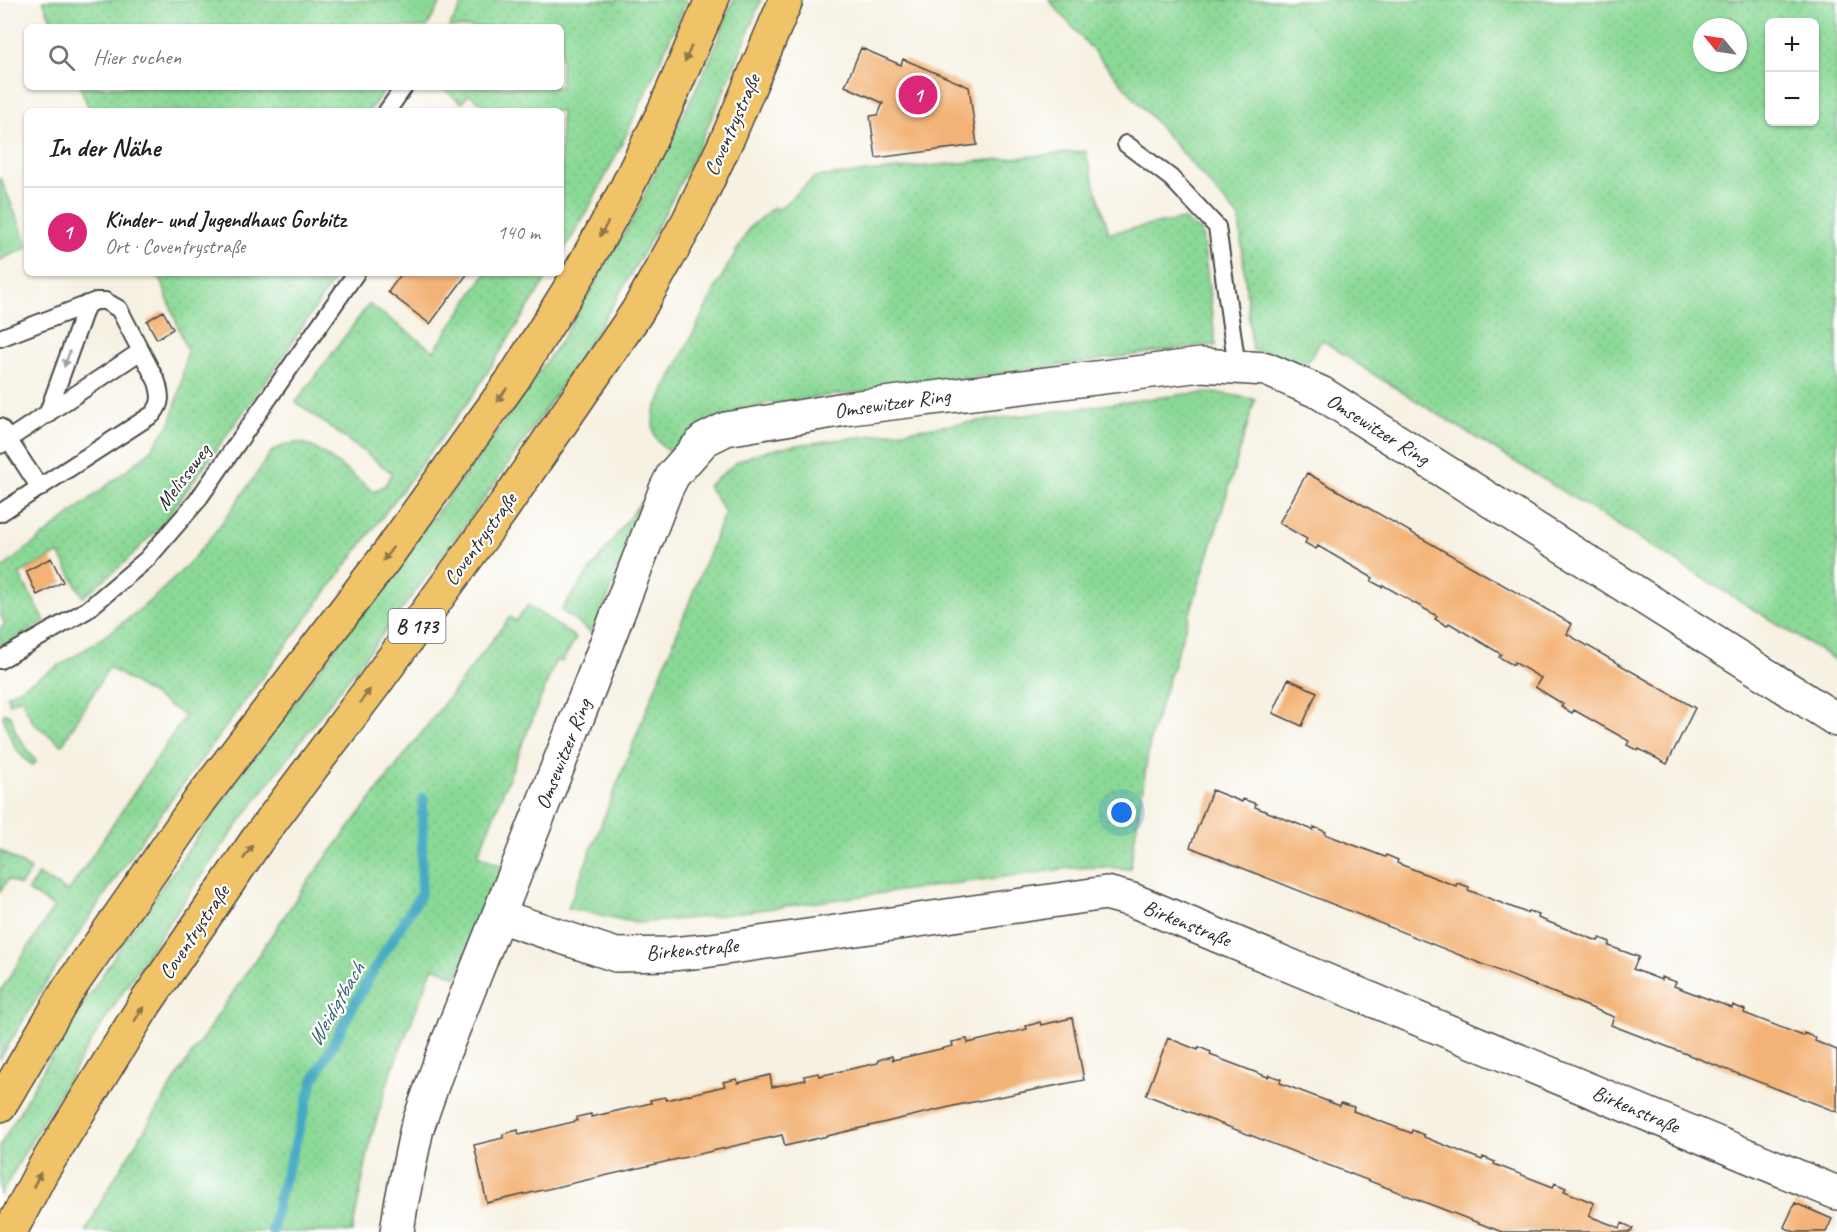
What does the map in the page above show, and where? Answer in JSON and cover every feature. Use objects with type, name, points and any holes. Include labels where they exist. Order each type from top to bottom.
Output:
[{"type":"main road","points":[[0,1105],[68,990],[195,808],[386,557],[514,378],[579,274],[625,191],[665,109],[712,0]]},
{"type":"main road","name":"Coventrystraße","points":[[10,1232],[42,1171],[145,1004],[250,849],[494,521],[637,312],[688,220],[729,135],[786,0]]},
{"type":"street","name":"Omsewitzer Ring","points":[[397,1232],[417,1128],[442,1057],[666,489],[673,475],[704,440],[726,429],[851,408],[1201,365],[1266,369],[1321,393],[1837,720]]},
{"type":"street","name":"Birkenstraße","points":[[499,916],[616,955],[670,954],[1106,893],[1132,900],[1837,1193]]},
{"type":"lane","points":[[389,108],[402,90]]},
{"type":"lane","points":[[1126,144],[1172,178],[1217,226],[1237,367]]},
{"type":"lane","name":"Melisseweg","points":[[0,660],[87,610],[147,558],[197,501],[354,276]]},
{"type":"lane","points":[[0,338],[87,304],[105,301],[119,309],[157,382],[160,395],[158,408],[153,414],[0,513]]},
{"type":"lane","points":[[47,415],[87,304]]},
{"type":"lane","points":[[40,488],[3,437],[47,415],[141,351]]},
{"type":"green space","points":[[43,0],[442,0],[429,24],[53,24]]},
{"type":"green space","points":[[465,0],[687,0],[613,161],[564,250],[564,108],[488,108],[469,94],[462,103],[445,90],[564,90],[564,24],[451,24]]},
{"type":"green space","points":[[733,0],[761,0],[708,126],[668,207],[624,287],[555,396],[476,510],[282,766],[189,894],[77,1064],[0,1196],[0,1146],[54,1051],[122,944],[258,751],[479,457],[562,339],[631,222],[710,60]]},
{"type":"green space","points":[[1049,0],[1837,0],[1837,661],[1322,340],[1303,369],[1268,353],[1252,350],[1239,218]]},
{"type":"green space","points":[[81,90],[385,90],[371,108],[89,108]]},
{"type":"green space","points":[[1085,151],[1109,233],[1183,219],[1202,233],[1216,346],[1205,345],[770,403],[724,417],[684,447],[676,450],[668,451],[656,438],[653,429],[654,412],[716,287],[750,227],[774,207],[778,210],[815,177]]},
{"type":"green space","points":[[0,177],[24,235],[24,249],[0,260]]},
{"type":"green space","points":[[159,276],[330,276],[333,281],[275,368],[163,523],[125,562],[83,597],[59,553],[19,574],[45,621],[0,648],[0,628],[5,624],[0,615],[0,570],[148,453],[170,424],[180,389],[187,350]]},
{"type":"green space","points":[[484,276],[548,276],[473,395],[142,839],[47,981],[0,1059],[0,992],[54,907],[28,891],[38,874],[68,892],[185,716],[109,667],[62,745],[33,723],[21,698],[9,703],[7,695],[87,648],[137,612],[160,592],[212,536],[272,451],[293,443],[308,445],[327,456],[374,492],[385,485],[392,473],[296,402],[369,304],[434,351]]},
{"type":"green space","points":[[1218,393],[1255,399],[1151,735],[1130,869],[1071,868],[706,917],[637,923],[568,908],[725,512],[708,486],[737,462],[758,453],[790,446],[1186,394]]},
{"type":"green space","points":[[640,503],[645,507],[593,634],[561,610]]},
{"type":"green space","points":[[528,605],[576,638],[562,662],[556,660],[478,855],[502,866],[457,977],[433,967],[390,1075],[371,1138],[352,1232],[86,1232],[105,1194],[185,1064],[304,887],[510,617],[516,621]]},
{"type":"green space","points":[[5,713],[11,716],[16,733],[36,762],[33,765],[22,756],[14,744],[7,730],[3,716]]},
{"type":"green space","points":[[0,850],[31,870],[20,886],[8,879],[0,892]]},
{"type":"building","points":[[861,48],[901,65],[903,59],[969,87],[977,145],[876,158],[870,116],[878,115],[883,103],[845,86]]},
{"type":"building","points":[[400,276],[466,276],[430,324],[388,292]]},
{"type":"building","points":[[163,311],[173,329],[157,339],[147,321]]},
{"type":"building","points":[[1307,473],[1572,624],[1567,634],[1695,708],[1667,764],[1627,745],[1629,741],[1574,710],[1572,713],[1561,707],[1563,704],[1535,687],[1541,678],[1514,662],[1513,665],[1499,657],[1501,654],[1449,623],[1447,626],[1435,619],[1437,616],[1383,585],[1382,587],[1371,581],[1373,578],[1318,546],[1316,549],[1305,543],[1307,539],[1279,523]]},
{"type":"building","points":[[51,558],[63,582],[37,595],[26,571]]},
{"type":"building","points":[[1288,679],[1317,692],[1302,726],[1273,713]]},
{"type":"building","points":[[1212,790],[1242,802],[1243,799],[1256,804],[1255,807],[1313,830],[1314,827],[1326,832],[1325,834],[1385,857],[1386,855],[1398,860],[1397,863],[1456,886],[1457,883],[1469,887],[1468,890],[1527,913],[1528,911],[1539,915],[1538,918],[1598,941],[1600,938],[1610,942],[1609,946],[1639,957],[1633,969],[1661,980],[1661,977],[1676,982],[1674,986],[1732,1008],[1733,1005],[1745,1010],[1744,1013],[1803,1036],[1804,1033],[1816,1038],[1815,1041],[1837,1050],[1837,1112],[1611,1025],[1614,1017],[1190,847]]},
{"type":"building","points":[[1072,1018],[1084,1080],[958,1105],[785,1146],[782,1135],[487,1203],[474,1145],[503,1138],[503,1134],[518,1130],[519,1135],[577,1121],[577,1117],[591,1114],[591,1117],[651,1103],[650,1100],[665,1097],[666,1100],[725,1086],[723,1082],[737,1079],[738,1083],[770,1075],[772,1087],[805,1080],[804,1076],[818,1073],[819,1076],[878,1063],[878,1060],[892,1056],[893,1060],[953,1046],[952,1042],[967,1039],[968,1043],[1027,1029],[1026,1026],[1040,1022],[1041,1025]]},
{"type":"building","points":[[1168,1038],[1198,1050],[1199,1047],[1211,1052],[1210,1055],[1268,1077],[1269,1075],[1281,1079],[1280,1083],[1340,1106],[1341,1103],[1354,1107],[1353,1111],[1411,1133],[1412,1130],[1424,1137],[1482,1160],[1483,1157],[1495,1162],[1494,1164],[1553,1187],[1555,1183],[1566,1188],[1564,1191],[1594,1203],[1589,1216],[1620,1228],[1622,1223],[1633,1228],[1631,1232],[1502,1232],[1146,1095]]},
{"type":"building","points":[[1795,1203],[1832,1219],[1826,1232],[1794,1232],[1784,1227]]},
{"type":"waterway","name":"Weidigtbach","points":[[272,1232],[279,1197],[313,1081],[367,981],[421,894],[423,798]]},
{"type":"place","name":"Kinder- und Jugendhaus Gorbitz","points":[[918,95]]}]
